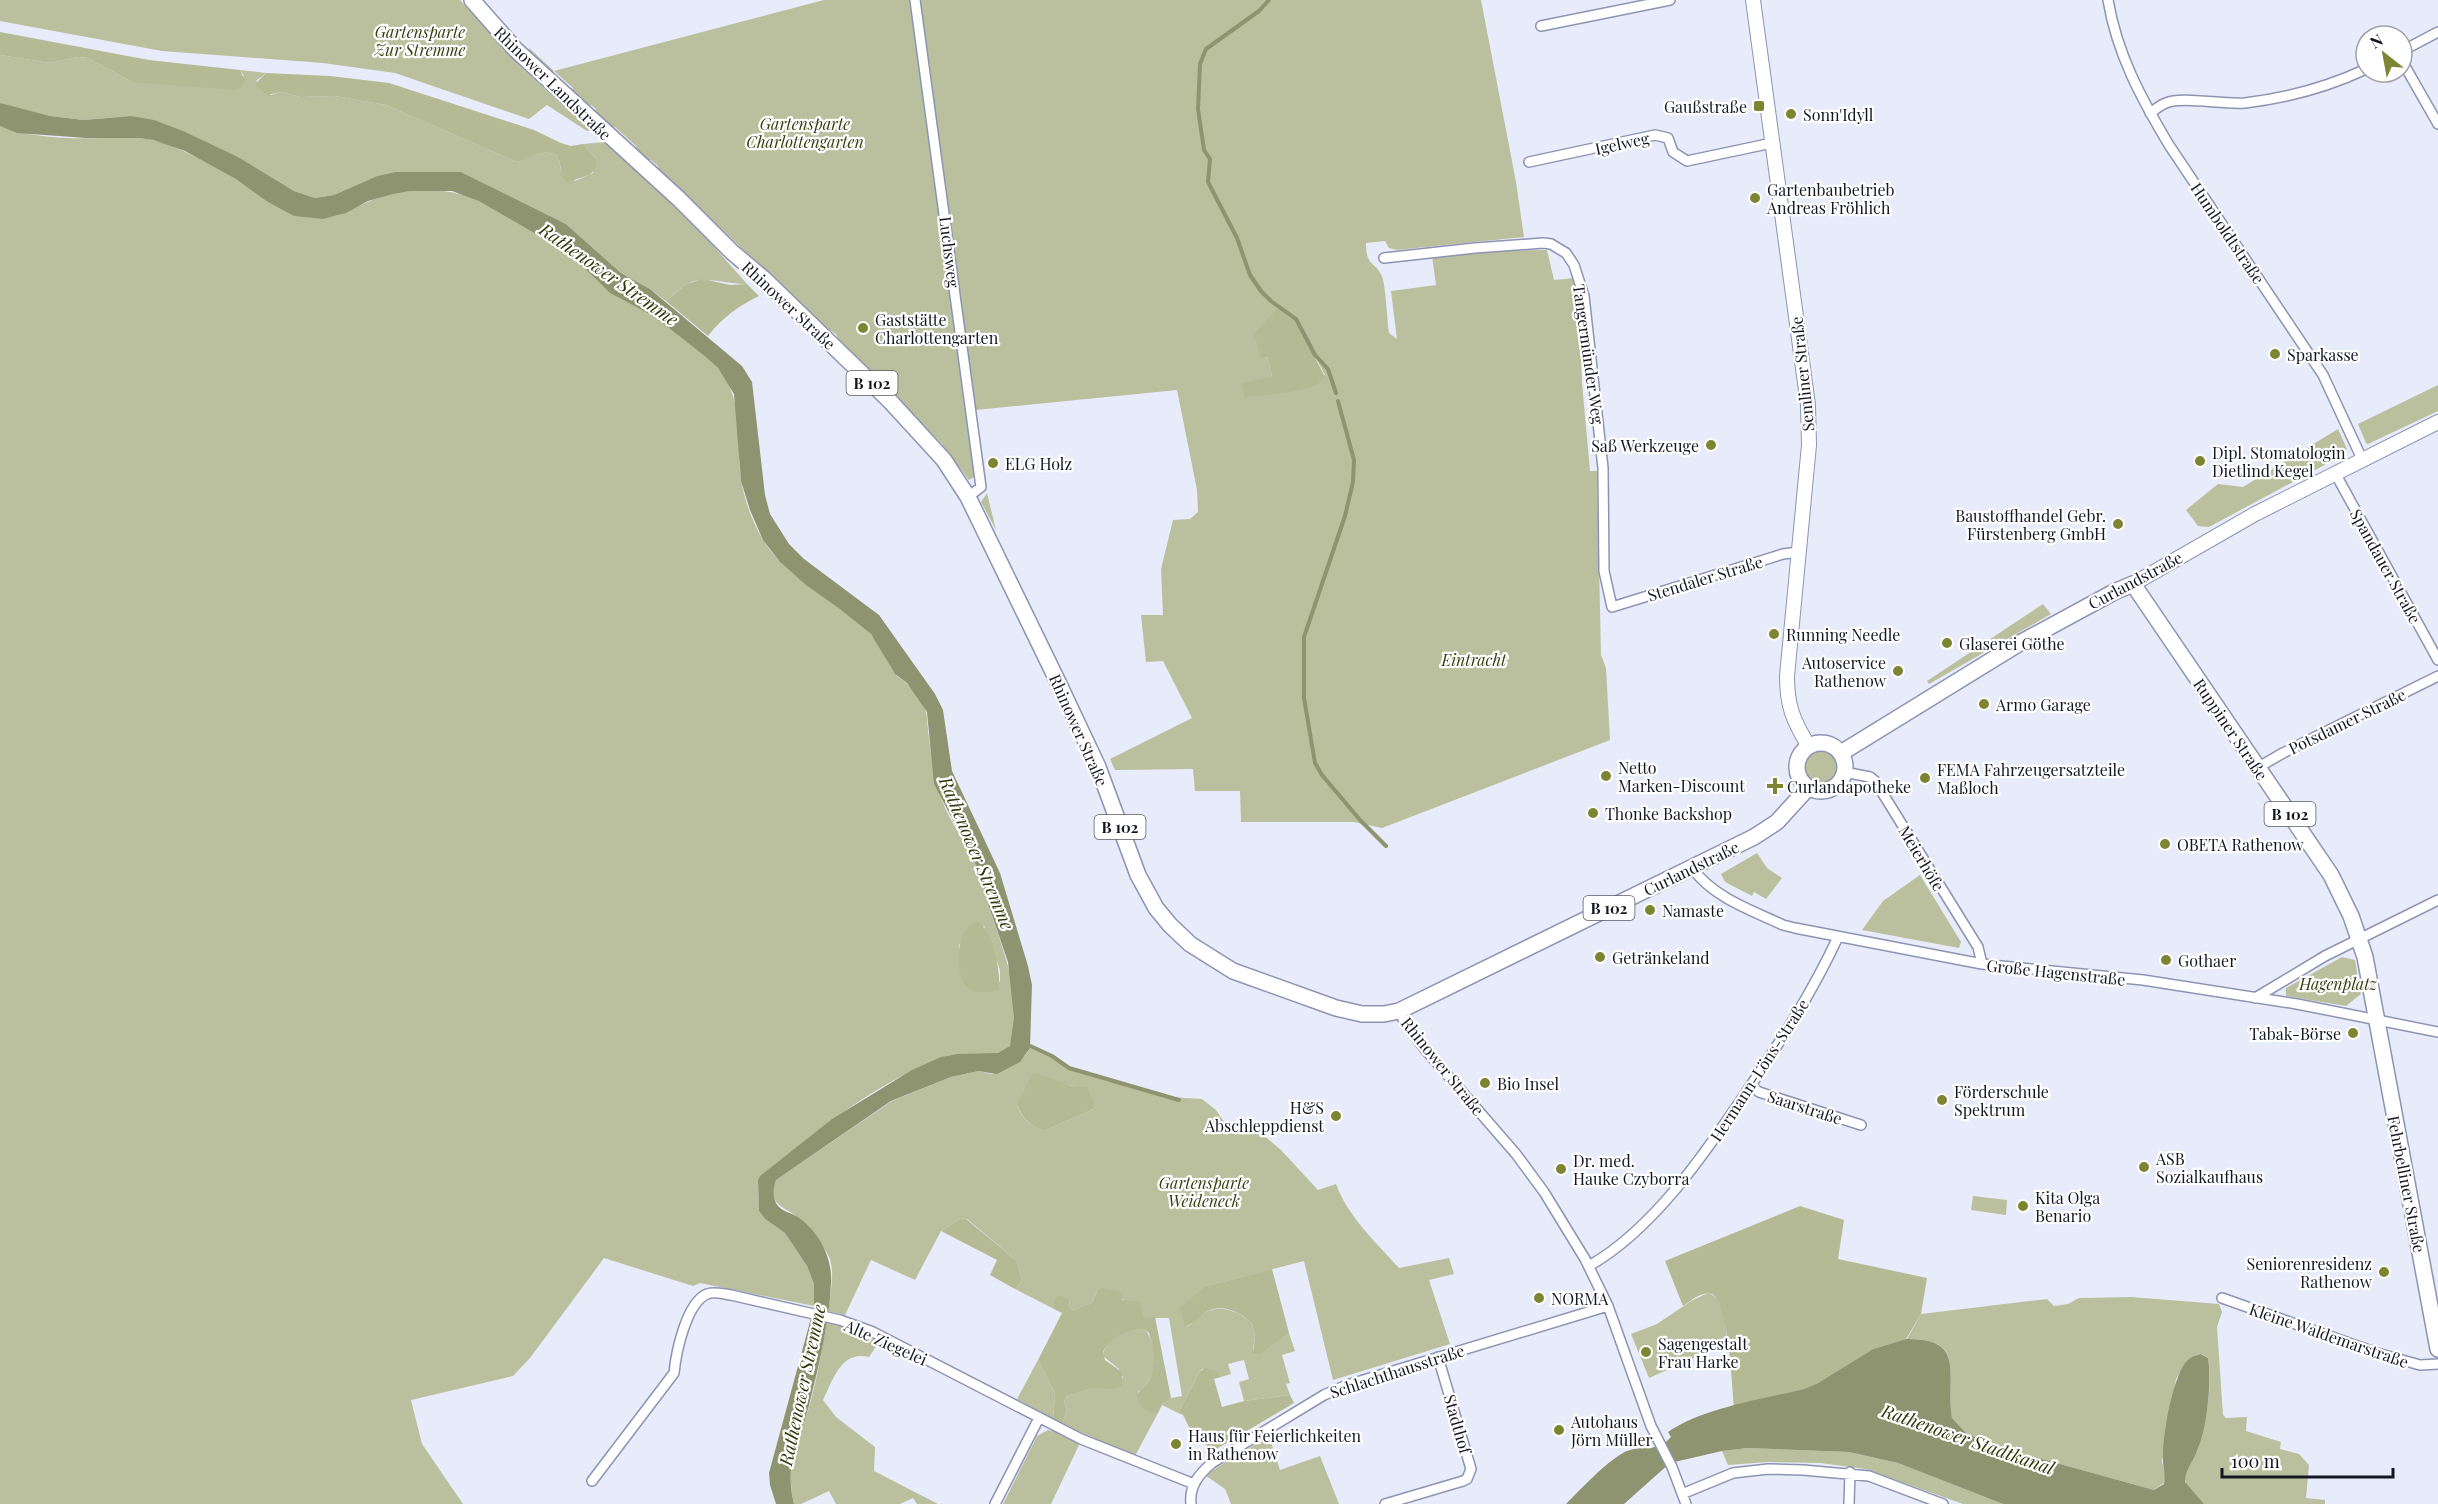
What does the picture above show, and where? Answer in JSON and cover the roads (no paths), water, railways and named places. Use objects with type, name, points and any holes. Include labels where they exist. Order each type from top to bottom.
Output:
[{"type":"main road","name":"Rhinower Landstraße","points":[[472,0],[516,50],[638,162]]},
{"type":"main road","name":"Rhinower Straße","points":[[638,162],[889,400],[929,442],[968,497],[1098,767],[1138,875],[1151,900],[1170,925],[1190,944],[1233,971],[1336,1008],[1362,1014],[1399,1011]]},
{"type":"main road","name":"Curlandstraße","points":[[1841,753],[2018,644],[2133,584]]},
{"type":"main road","name":"Ruppiner Straße","points":[[2133,584],[2331,875],[2360,938]]},
{"type":"main road","points":[[1817,742],[1826,743],[1841,753],[1845,764],[1844,771],[1841,780],[1830,789],[1821,791],[1808,788],[1798,776],[1796,767],[1801,752],[1808,746],[1817,742]]},
{"type":"main road","name":"Curlandstraße","points":[[1399,1011],[1754,837],[1777,822],[1808,788]]},
{"type":"main road","name":"B 102","points":[[2360,938],[2376,1018]]},
{"type":"main road","name":"Fehrbelliner Straße","points":[[2376,1018],[2438,1349]]},
{"type":"street","name":"Luchsweg","points":[[915,0],[981,487],[968,497]]},
{"type":"street","points":[[1541,26],[1670,0]]},
{"type":"street","name":"Semliner Straße","points":[[1753,0],[1808,405],[1809,445],[1787,676],[1787,698],[1791,716],[1808,746]]},
{"type":"street","name":"Humboldtstraße","points":[[2108,0],[2119,48],[2150,113],[2323,375],[2362,459]]},
{"type":"street","points":[[2414,45],[2438,32]]},
{"type":"street","points":[[2150,113],[2174,100],[2215,104],[2271,99],[2322,86],[2354,74]]},
{"type":"street","points":[[2414,82],[2438,124]]},
{"type":"street","name":"Igelweg","points":[[1529,162],[1655,135],[1668,138],[1673,152],[1687,161],[1772,142]]},
{"type":"street","name":"Tangermünder Weg","points":[[1384,258],[1543,243],[1551,244],[1566,253],[1575,266],[1584,296],[1592,366],[1604,489],[1604,572],[1612,607]]},
{"type":"street","name":"Curlandstraße","points":[[2133,584],[2254,514],[2438,422]]},
{"type":"street","name":"Spandauer Straße","points":[[2335,473],[2438,660]]},
{"type":"street","name":"Stendaler Straße","points":[[1612,607],[1783,554],[1799,552]]},
{"type":"street","name":"Potsdamer Straße","points":[[2258,768],[2283,753],[2438,676]]},
{"type":"street","name":"Meierhöfe","points":[[1844,771],[1870,777],[1875,781],[1978,947],[1982,964]]},
{"type":"street","name":"Große Hagenstraße","points":[[1692,868],[1702,882],[1713,891],[1783,925],[1982,964],[2143,980],[2376,1018],[2438,1032]]},
{"type":"street","points":[[2256,998],[2325,956],[2438,900]]},
{"type":"street","name":"Hermann-Löns-Straße","points":[[1589,1266],[1632,1233],[1672,1193],[1723,1127],[1811,991],[1839,937]]},
{"type":"street","name":"Rhinower Straße","points":[[1399,1011],[1424,1048],[1516,1154],[1589,1266],[1608,1306],[1660,1446],[1670,1463],[1686,1504]]},
{"type":"street","name":"Saarstraße","points":[[1750,1086],[1760,1092],[1861,1125]]},
{"type":"street","name":"Alte Ziegelei","points":[[592,1482],[674,1373],[677,1350],[693,1308],[702,1297],[711,1293],[731,1295],[840,1320],[873,1332],[1081,1439],[1194,1484]]},
{"type":"street","name":"Kleine Waldemarstraße","points":[[2222,1298],[2377,1353],[2420,1365],[2438,1364]]},
{"type":"street","name":"Schlachthausstraße","points":[[1194,1484],[1212,1463],[1324,1395],[1347,1384],[1608,1306]]},
{"type":"street","name":"Stadthof","points":[[1385,1504],[1463,1481],[1467,1479],[1471,1469],[1438,1357]]},
{"type":"street","points":[[995,1504],[1039,1418]]},
{"type":"street","points":[[1682,1494],[1733,1473],[1768,1469],[1869,1476],[1943,1504]]},
{"type":"street","points":[[1849,1504],[1850,1473]]},
{"type":"street","points":[[1191,1504],[1190,1494],[1194,1484]]},
{"type":"water","name":"Rathenower Stremme","points":[[0,103],[50,116],[84,120],[131,116],[154,120],[240,158],[294,191],[315,198],[334,195],[377,176],[395,172],[461,172],[566,224],[621,273],[650,289],[742,366],[752,382],[765,495],[770,514],[789,544],[804,559],[879,615],[935,694],[943,710],[952,771],[1000,873],[1028,966],[1032,985],[1030,1048],[1020,1062],[997,1074],[978,1071],[951,1077],[891,1101],[776,1180],[774,1193],[776,1203],[782,1210],[806,1223],[812,1230],[827,1255],[831,1274],[828,1313],[821,1355],[792,1462],[791,1489],[794,1504],[776,1504],[769,1473],[814,1307],[814,1284],[807,1266],[785,1233],[765,1219],[759,1211],[758,1180],[760,1176],[832,1119],[912,1070],[941,1057],[957,1054],[998,1053],[1010,1046],[1014,1018],[1008,962],[986,898],[981,874],[934,784],[927,712],[907,683],[895,674],[871,634],[806,585],[780,562],[763,540],[741,481],[734,394],[718,368],[655,317],[610,293],[569,253],[479,201],[452,191],[410,191],[393,194],[368,201],[346,213],[323,219],[294,216],[268,202],[236,179],[185,151],[153,140],[17,133],[0,126]]},
{"type":"water","name":"Rathenower Stadtkanal","points":[[1906,1339],[1925,1340],[1938,1345],[1946,1352],[1950,1362],[1952,1418],[1967,1434],[2006,1449],[2154,1490],[2164,1484],[2164,1438],[2180,1371],[2188,1360],[2201,1354],[2208,1358],[2208,1405],[2201,1442],[2188,1469],[2185,1482],[2204,1504],[2003,1504],[1898,1463],[1849,1452],[1748,1448],[1722,1451],[1670,1463],[1624,1504],[1566,1504],[1616,1457],[1630,1450],[1659,1446],[1671,1437],[1668,1432],[1682,1424],[1715,1410],[1804,1389],[1818,1383],[1873,1349]]},
{"type":"waterway","points":[[1269,0],[1259,11],[1206,49],[1200,64],[1198,109],[1204,150],[1210,159],[1208,182],[1237,238],[1250,275],[1271,301],[1296,319],[1315,355],[1328,369],[1336,393]]},
{"type":"waterway","points":[[1338,401],[1354,460],[1353,482],[1345,516],[1304,637],[1304,698],[1315,763],[1322,775],[1360,820],[1386,846]]},
{"type":"waterway","points":[[1026,1044],[1052,1056],[1069,1068],[1179,1100]]},
{"type":"place","name":"Gaußstraße","points":[[1759,106]]},
{"type":"place","name":"Sonn'Idyll","points":[[1791,114]]},
{"type":"place","name":"Gartenbaubetrieb Andreas Fröhlich","points":[[1755,198]]},
{"type":"place","name":"Gaststätte Charlottengarten","points":[[863,328]]},
{"type":"place","name":"Sparkasse","points":[[2275,354]]},
{"type":"place","name":"Saß Werkzeuge","points":[[1711,445]]},
{"type":"place","name":"Dipl. Stomatologin Dietlind Kegel","points":[[2200,461]]},
{"type":"place","name":"ELG Holz","points":[[993,463]]},
{"type":"place","name":"Baustoffhandel Gebr. Fürstenberg GmbH","points":[[2118,524]]},
{"type":"place","name":"Running Needle","points":[[1774,634]]},
{"type":"place","name":"Glaserei Göthe","points":[[1947,643]]},
{"type":"place","name":"Autoservice Rathenow","points":[[1898,671]]},
{"type":"place","name":"Armo Garage","points":[[1984,704]]},
{"type":"place","name":"Netto Marken-Discount","points":[[1606,776]]},
{"type":"place","name":"FEMA Fahrzeugersatzteile Maßloch","points":[[1925,778]]},
{"type":"place","name":"Curlandapotheke","points":[[1775,786]]},
{"type":"place","name":"Thonke Backshop","points":[[1593,813]]},
{"type":"place","name":"OBETA Rathenow","points":[[2165,844]]},
{"type":"place","name":"Namaste","points":[[1650,910]]},
{"type":"place","name":"Getränkeland","points":[[1600,957]]},
{"type":"place","name":"Gothaer","points":[[2166,960]]},
{"type":"place","name":"Tabak-Börse","points":[[2353,1033]]},
{"type":"place","name":"Bio Insel","points":[[1485,1083]]},
{"type":"place","name":"Förderschule Spektrum","points":[[1942,1100]]},
{"type":"place","name":"H&S Abschleppdienst","points":[[1336,1116]]},
{"type":"place","name":"ASB Sozialkaufhaus","points":[[2144,1167]]},
{"type":"place","name":"Dr. med. Hauke Czyborra","points":[[1561,1169]]},
{"type":"place","name":"Kita Olga Benario","points":[[2023,1206]]},
{"type":"place","name":"Seniorenresidenz Rathenow","points":[[2384,1272]]},
{"type":"place","name":"NORMA","points":[[1539,1298]]},
{"type":"place","name":"Sagengestalt Frau Harke","points":[[1646,1352]]},
{"type":"place","name":"Autohaus Jörn Müller","points":[[1559,1430]]},
{"type":"place","name":"Haus für Feierlichkeiten in Rathenow","points":[[1176,1444]]},
{"type":"park label","name":"Gartensparte Zur Stremme","points":[[420,40]]},
{"type":"park label","name":"Gartensparte Charlottengarten","points":[[805,132]]},
{"type":"park label","name":"Eintracht","points":[[1474,659]]},
{"type":"park label","name":"Hagenplatz","points":[[2338,983]]},
{"type":"park label","name":"Gartensparte Weideneck","points":[[1204,1191]]}]
